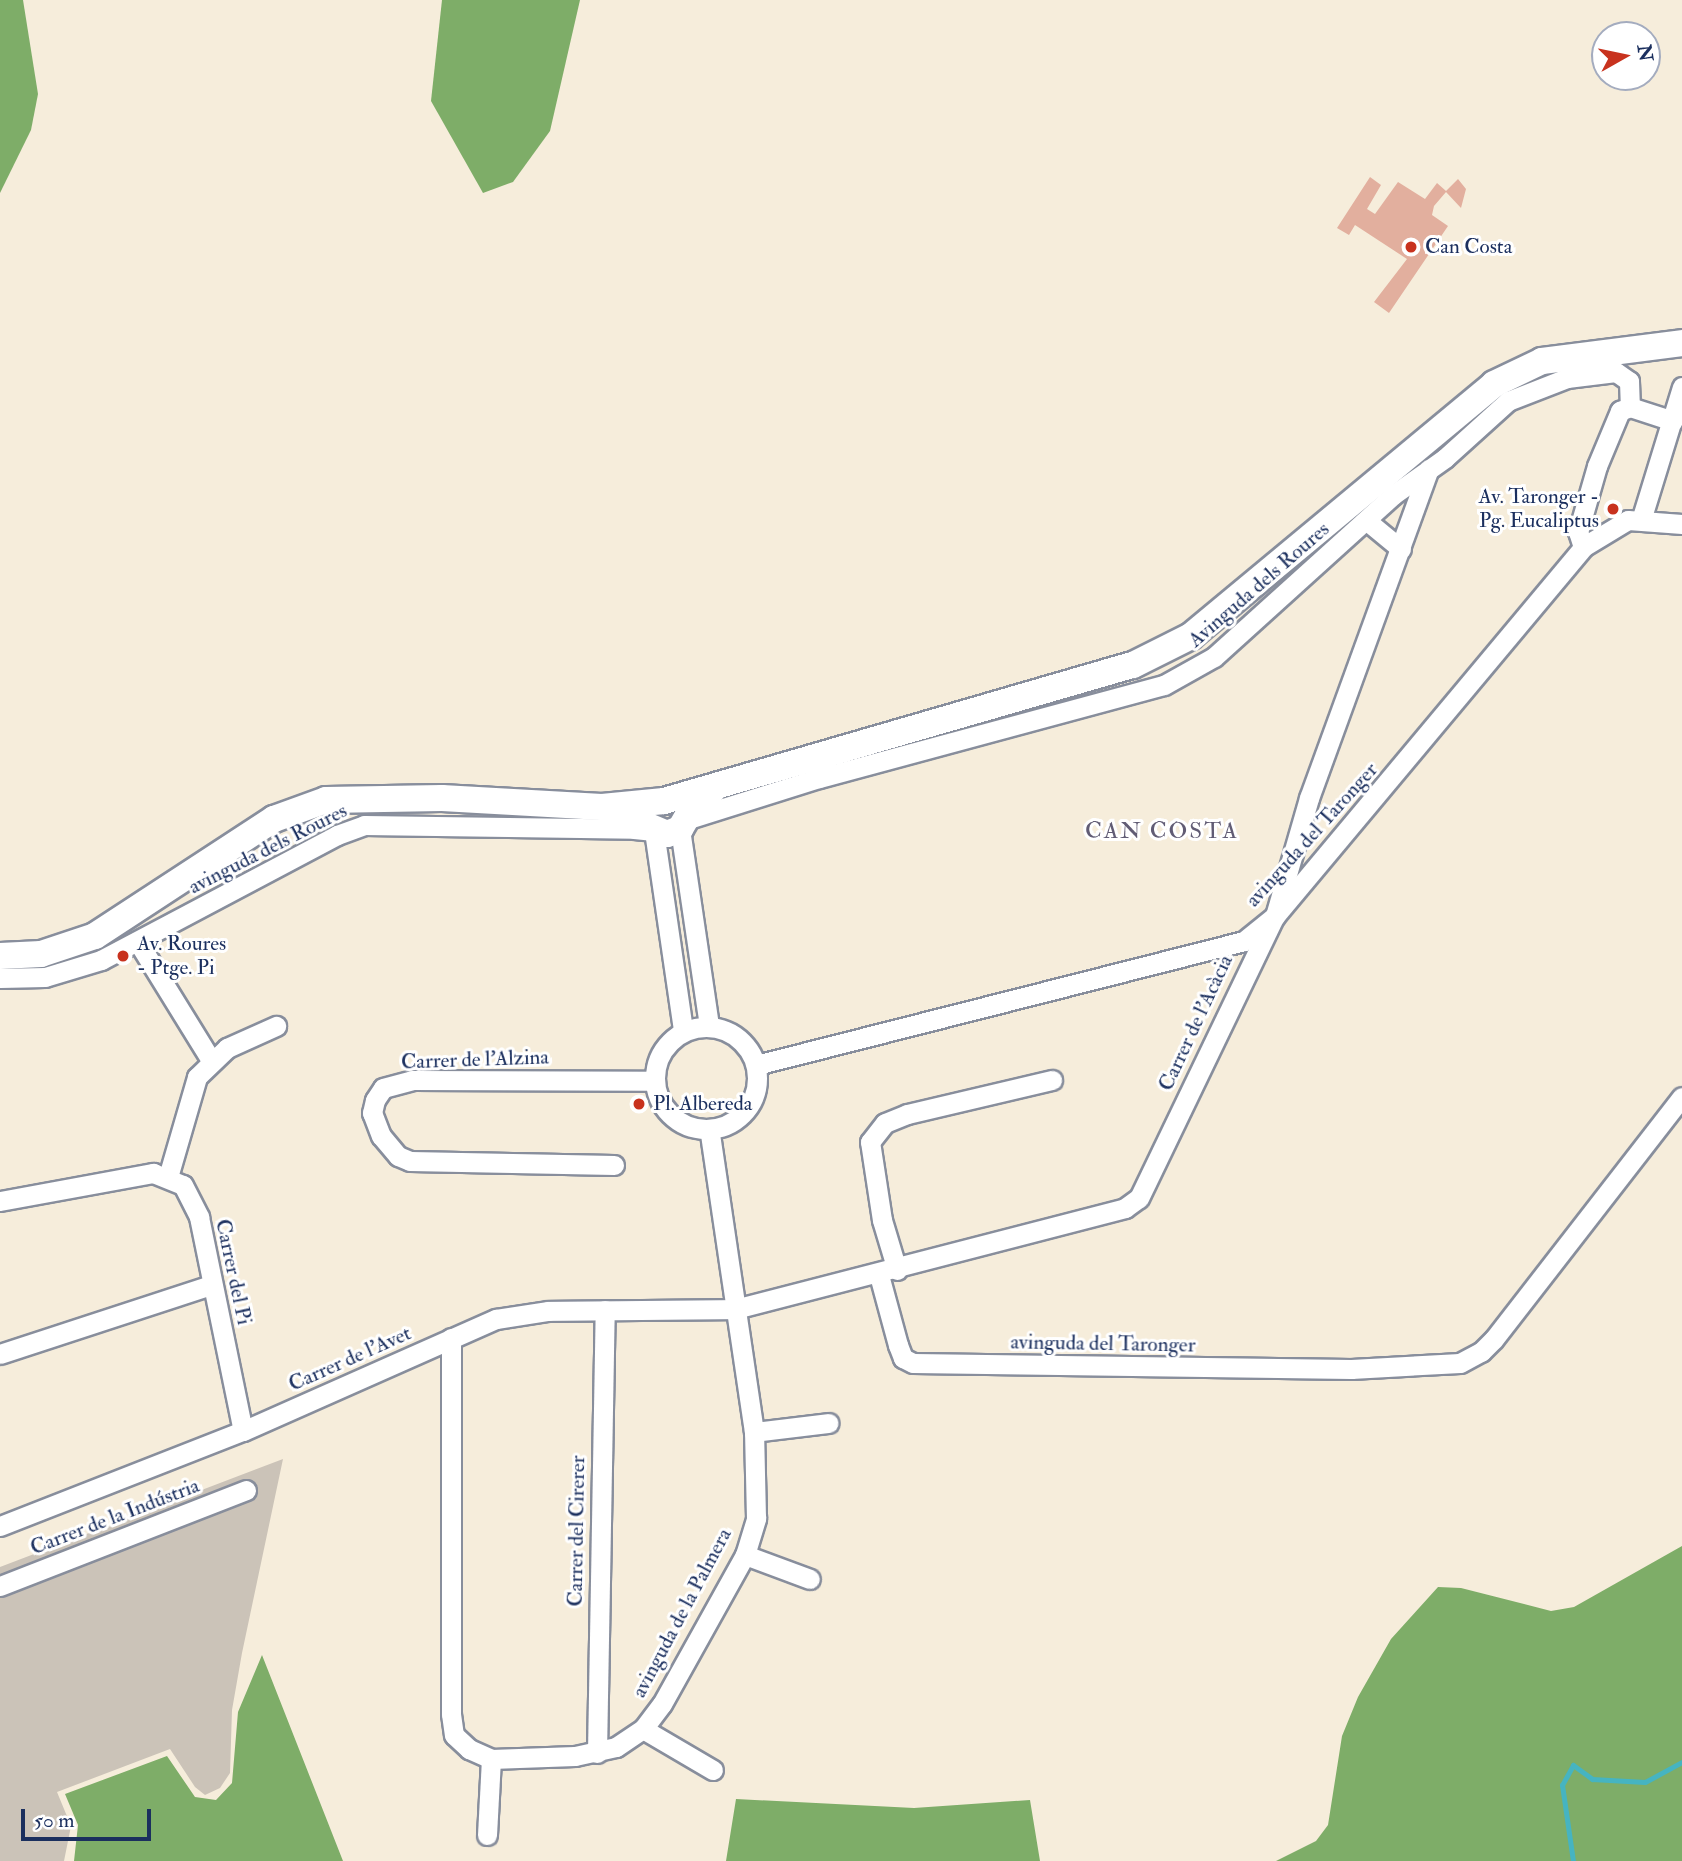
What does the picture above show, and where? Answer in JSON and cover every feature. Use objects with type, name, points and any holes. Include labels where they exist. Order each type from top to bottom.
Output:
[{"type":"street","points":[[0,956],[69,947],[119,922],[274,819],[326,800],[442,798],[602,807],[664,801],[713,790],[890,733],[1099,676],[1166,651],[1230,605],[1494,384],[1542,361],[1682,344]]},
{"type":"street","name":"Avinguda dels Roures","points":[[673,827],[819,778],[1164,685],[1214,657],[1508,401],[1567,378],[1623,373],[1629,381],[1630,407]]},
{"type":"street","points":[[1682,387],[1642,517],[1682,524]]},
{"type":"street","points":[[1583,547],[1578,532],[1597,466],[1620,411],[1630,407],[1673,421]]},
{"type":"street","name":"Carrer de l'Acàcia","points":[[735,1309],[1107,1215],[1139,1198],[1275,916],[1309,798],[1429,469]]},
{"type":"street","name":"avinguda del Taronger","points":[[756,1065],[1244,941],[1275,916],[1583,547],[1616,525],[1642,517]]},
{"type":"street","points":[[1367,521],[1401,549]]},
{"type":"street","points":[[673,827],[713,790]]},
{"type":"street","points":[[664,801],[673,827],[709,1026]]},
{"type":"street","points":[[602,807],[673,827]]},
{"type":"street","name":"avinguda dels Roures","points":[[0,978],[45,977],[77,970],[138,942],[337,835],[364,825],[673,827]]},
{"type":"street","points":[[673,827],[683,1031]]},
{"type":"street","points":[[138,942],[212,1062]]},
{"type":"street","points":[[0,1201],[153,1173],[168,1177],[197,1077],[227,1048],[276,1026]]},
{"type":"street","points":[[709,1026],[739,1038],[756,1065],[755,1092],[748,1106],[731,1122],[709,1129],[677,1120],[658,1097],[654,1081],[662,1050],[683,1031],[709,1026]]},
{"type":"street","name":"Carrer de l'Alzina","points":[[614,1165],[410,1161],[398,1156],[381,1136],[372,1113],[375,1100],[383,1088],[412,1080],[654,1081]]},
{"type":"street","name":"avinguda del Taronger","points":[[1052,1080],[907,1114],[885,1123],[870,1142],[898,1345],[904,1358],[913,1363],[1351,1369],[1460,1363],[1481,1352],[1493,1339],[1682,1097]]},
{"type":"street","name":"avinguda de la Palmera","points":[[491,1759],[597,1753],[643,1729],[745,1555],[757,1497],[754,1432],[709,1129]]},
{"type":"street","name":"Carrer del Pi","points":[[168,1177],[183,1185],[199,1217],[243,1431]]},
{"type":"street","points":[[0,1354],[211,1285]]},
{"type":"street","name":"Carrer de l'Avet","points":[[0,1527],[243,1431],[451,1338],[520,1314],[735,1309]]},
{"type":"street","name":"Carrer del Cirerer","points":[[597,1753],[605,1310]]},
{"type":"street","points":[[451,1338],[451,1714],[454,1735],[469,1749],[491,1759],[487,1835]]},
{"type":"street","points":[[754,1432],[828,1423]]},
{"type":"street","name":"Carrer de la Indústria","points":[[0,1586],[246,1490]]},
{"type":"street","points":[[745,1555],[810,1579]]},
{"type":"street","points":[[643,1729],[713,1770]]},
{"type":"shaded area","points":[[283,1459],[232,1710],[230,1773],[220,1788],[205,1795],[195,1787],[170,1749],[57,1792],[71,1826],[64,1861],[0,1861],[0,1567]]},
{"type":"green space","points":[[0,0],[23,0],[38,94],[31,130],[0,193]]},
{"type":"green space","points":[[442,0],[580,0],[550,131],[513,182],[483,193],[431,101]]},
{"type":"green space","points":[[1682,1546],[1682,1861],[1276,1861],[1316,1841],[1328,1825],[1342,1736],[1358,1697],[1391,1639],[1438,1587],[1461,1588],[1551,1611],[1574,1607]]},
{"type":"green space","points":[[262,1655],[343,1861],[74,1861],[78,1825],[65,1794],[167,1756],[195,1797],[216,1800],[232,1783],[238,1712]]},
{"type":"green space","points":[[736,1799],[914,1808],[1030,1800],[1040,1861],[726,1861]]},
{"type":"building","name":"Can Costa","points":[[1370,177],[1381,185],[1367,209],[1375,214],[1398,182],[1425,199],[1437,183],[1446,191],[1458,179],[1466,189],[1461,208],[1446,192],[1434,206],[1432,215],[1448,226],[1389,313],[1374,302],[1407,259],[1355,225],[1349,235],[1337,228]]},
{"type":"waterway","points":[[1573,1861],[1562,1785],[1573,1765],[1592,1779],[1645,1782],[1682,1762]]},
{"type":"place","name":"Can Costa","points":[[1411,247]]},
{"type":"place","name":"Av. Taronger - Pg. Eucaliptus","points":[[1613,509]]},
{"type":"place","name":"Av. Roures - Ptge. Pi","points":[[123,956]]},
{"type":"place","name":"Pl. Albereda","points":[[639,1104]]},
{"type":"district","name":"CAN COSTA","points":[[1162,831]]}]
